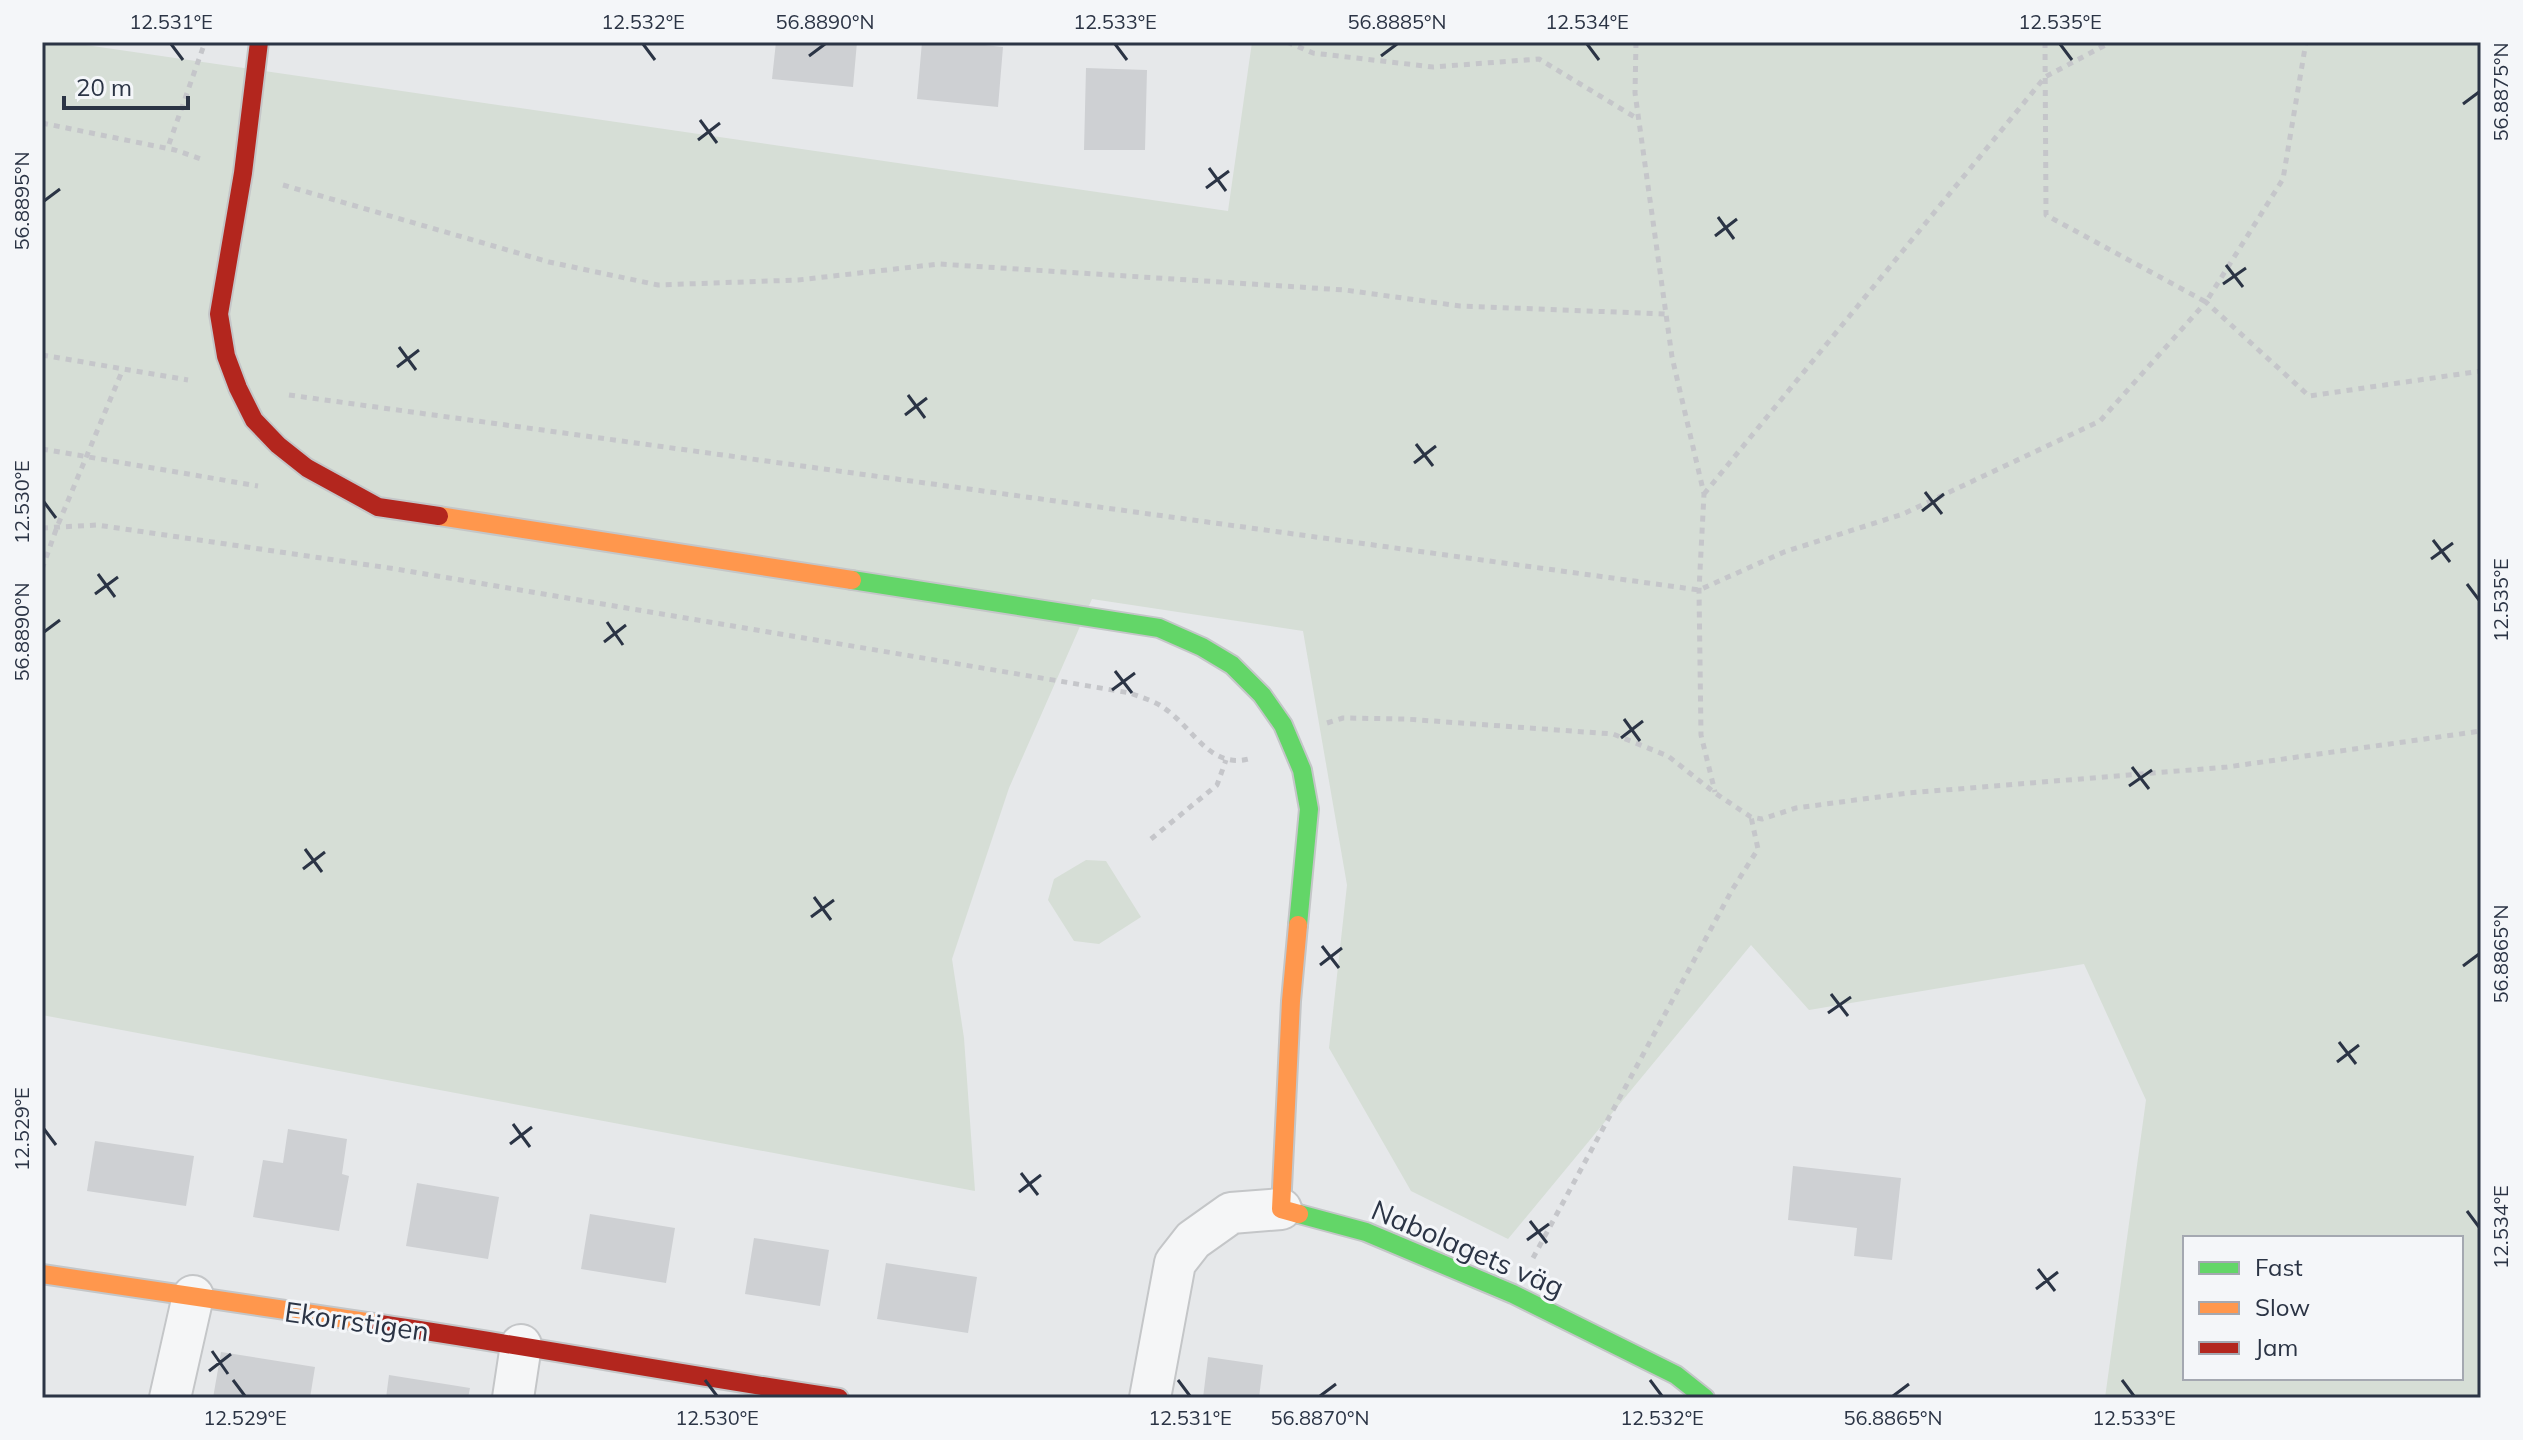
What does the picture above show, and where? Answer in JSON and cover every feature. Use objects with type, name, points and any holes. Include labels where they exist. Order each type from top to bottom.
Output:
[{"type":"street","points":[[259,42],[243,173],[219,314],[226,356],[254,420],[278,445],[307,468],[378,507],[1159,628],[1202,647],[1232,665],[1262,695],[1283,725],[1302,770],[1309,809],[1291,1001],[1281,1209],[1231,1213],[1193,1240],[1175,1263],[1150,1398]]},
{"type":"street","name":"Nabolagets väg","points":[[1281,1209],[1366,1232],[1513,1294],[1676,1375],[1705,1398]]},
{"type":"street","name":"Ekorrstigen","points":[[42,1274],[521,1345],[664,1385],[839,1398]]},
{"type":"street","points":[[170,1398],[193,1296]]},
{"type":"street","points":[[513,1398],[521,1345]]},
{"type":"path","points":[[169,144],[205,42]]},
{"type":"path","points":[[1287,42],[1313,53],[1433,67],[1539,59],[1639,119]]},
{"type":"path","points":[[1636,42],[1635,93],[1672,357],[1704,494],[1699,590],[1701,735],[1715,793]]},
{"type":"path","points":[[2045,42],[2046,215],[2206,302],[2309,396],[2481,371]]},
{"type":"path","points":[[1704,494],[2045,77],[2111,42]]},
{"type":"path","points":[[42,355],[238,388],[1699,590],[1784,552],[1903,514],[2100,421],[2206,302],[2283,179],[2306,42]]},
{"type":"path","points":[[42,123],[175,150],[243,173],[549,262],[658,285],[798,280],[939,264],[1345,290],[1460,306],[1666,314]]},
{"type":"path","points":[[42,569],[123,369]]},
{"type":"path","points":[[42,449],[271,488]]},
{"type":"path","points":[[1151,839],[1217,785],[1226,760]]},
{"type":"path","points":[[1513,1294],[1724,903],[1758,849],[1751,817]]},
{"type":"shaded area","points":[[42,42],[65,42],[1228,211],[1252,42],[2481,42],[2481,1398],[2105,1398],[2146,1100],[2084,964],[1809,1010],[1751,945],[1508,1239],[1411,1191],[1329,1048],[1347,885],[1303,631],[1092,599],[1009,788],[952,959],[964,1038],[975,1191],[42,1015]]},
{"type":"shaded area","points":[[1086,860],[1106,861],[1141,917],[1099,944],[1074,941],[1048,900],[1054,879]]},
{"type":"building","points":[[776,42],[857,42],[853,87],[772,79]]},
{"type":"building","points":[[922,42],[1003,47],[998,107],[917,99]]},
{"type":"building","points":[[1086,68],[1147,70],[1145,150],[1084,150]]},
{"type":"building","points":[[288,1129],[347,1139],[342,1174],[349,1176],[339,1231],[253,1217],[263,1160],[283,1163]]},
{"type":"building","points":[[95,1141],[194,1156],[186,1206],[87,1191]]},
{"type":"building","points":[[1793,1166],[1901,1178],[1892,1260],[1854,1256],[1857,1228],[1788,1220]]},
{"type":"building","points":[[417,1183],[499,1197],[488,1259],[406,1246]]},
{"type":"building","points":[[590,1214],[675,1228],[666,1283],[581,1269]]},
{"type":"building","points":[[754,1238],[829,1250],[820,1306],[745,1294]]},
{"type":"building","points":[[886,1263],[977,1277],[968,1333],[877,1319]]},
{"type":"building","points":[[221,1352],[315,1367],[310,1398],[213,1398]]},
{"type":"building","points":[[1208,1357],[1263,1365],[1259,1398],[1203,1398]]},
{"type":"building","points":[[389,1375],[470,1388],[468,1398],[386,1398]]},
{"type":"traffic: fast","points":[[852,580],[1159,628],[1202,647],[1232,665],[1262,695],[1283,725],[1302,770],[1309,809],[1298,925]]},
{"type":"traffic: fast","points":[[1299,1214],[1366,1232],[1513,1294],[1676,1375],[1705,1398]]},
{"type":"traffic: slow","points":[[439,516],[852,580]]},
{"type":"traffic: slow","points":[[1298,925],[1291,1001],[1281,1209],[1299,1214]]},
{"type":"traffic: slow","points":[[42,1274],[380,1324]]},
{"type":"traffic: jam","points":[[259,42],[243,173],[219,314],[226,356],[238,388],[254,420],[278,445],[307,468],[378,507],[439,516]]},
{"type":"traffic: jam","points":[[380,1324],[839,1398]]}]
